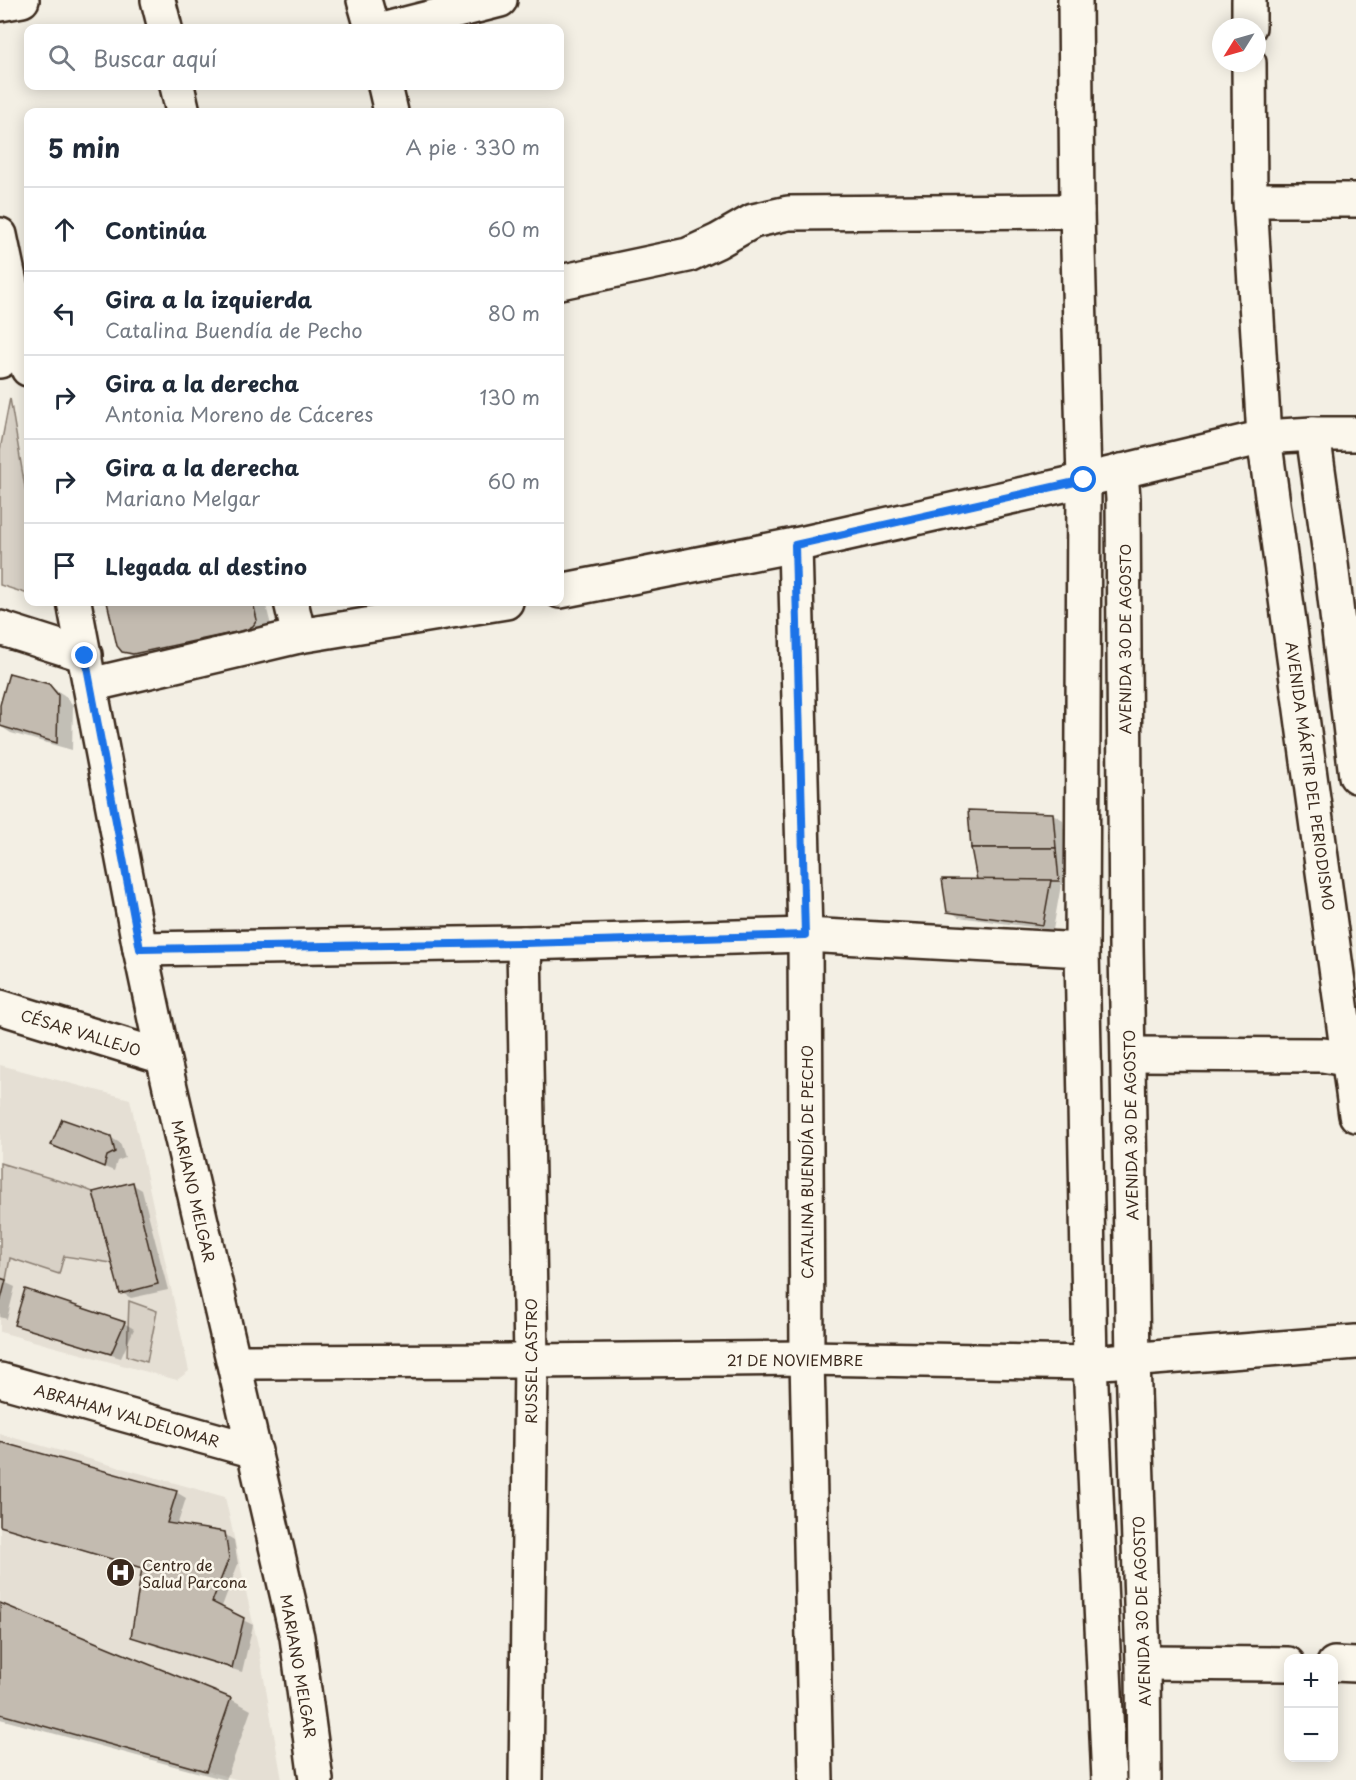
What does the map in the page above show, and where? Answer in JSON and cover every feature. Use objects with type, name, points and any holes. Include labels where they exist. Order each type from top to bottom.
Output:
[{"type":"street","points":[[0,4],[22,0]]},
{"type":"street","points":[[158,0],[164,24]]},
{"type":"street","points":[[363,0],[371,24]]},
{"type":"street","points":[[406,24],[500,0]]},
{"type":"street","points":[[1075,0],[1077,212],[1084,480],[1082,950],[1090,1363],[1109,1780]]},
{"type":"street","points":[[1249,0],[1249,18]]},
{"type":"street","name":"AVENIDA MÁRTIR DEL PERIODISMO","points":[[1250,72],[1250,200],[1264,437],[1353,1061],[1356,1114]]},
{"type":"street","points":[[178,90],[182,108]]},
{"type":"street","points":[[386,90],[390,108]]},
{"type":"street","points":[[1250,200],[1356,200]]},
{"type":"street","points":[[564,281],[688,255],[718,242],[753,221],[788,213],[1077,212]]},
{"type":"street","points":[[0,235],[24,347]]},
{"type":"street","points":[[0,361],[16,303]]},
{"type":"street","points":[[1313,434],[1343,556],[1356,776]]},
{"type":"street","points":[[564,590],[795,545],[1264,437],[1356,434]]},
{"type":"street","name":"AVENIDA 30 DE AGOSTO","points":[[1121,471],[1133,1361],[1143,1663],[1144,1780]]},
{"type":"street","name":"CATALINA BUENDÍA DE PECHO","points":[[795,545],[805,935],[807,1358],[816,1780]]},
{"type":"street","name":"MARIANO MELGAR","points":[[75,606],[140,949],[163,1057],[297,1637],[316,1780]]},
{"type":"street","points":[[292,606],[299,636]]},
{"type":"street","points":[[0,628],[87,670],[475,606]]},
{"type":"street","points":[[140,949],[524,943],[805,935],[1082,950]]},
{"type":"street","name":"RUSSEL CASTRO","points":[[524,943],[531,1361],[526,1780]]},
{"type":"street","name":"CÉSAR VALLEJO","points":[[0,1007],[163,1057]]},
{"type":"street","points":[[1129,1054],[1323,1055],[1353,1061]]},
{"type":"street","name":"21 DE NOVIEMBRE","points":[[234,1362],[807,1358],[1090,1363],[1356,1342]]},
{"type":"street","name":"ABRAHAM VALDELOMAR","points":[[0,1380],[255,1450]]},
{"type":"street","points":[[1143,1663],[1284,1664]]},
{"type":"street","points":[[1338,1664],[1356,1665]]},
{"type":"shaded area","points":[[10,398],[24,481],[24,593],[0,585],[0,450]]},
{"type":"shaded area","points":[[0,1065],[130,1099],[189,1371],[177,1380],[0,1332]]},
{"type":"shaded area","points":[[0,1163],[93,1192],[112,1263],[64,1256],[59,1274],[10,1258],[6,1280],[0,1278]]},
{"type":"shaded area","points":[[129,1301],[157,1311],[147,1362],[127,1356]]},
{"type":"shaded area","name":"Centro de Salud Parcona","points":[[0,1434],[225,1497],[259,1650],[282,1780],[239,1780],[0,1714]]},
{"type":"building","points":[[108,606],[254,606],[257,620],[246,630],[133,654],[122,652],[117,646]]},
{"type":"building","points":[[9,673],[49,684],[58,695],[57,743],[0,726],[0,705]]},
{"type":"building","points":[[968,810],[1053,813],[1056,848],[971,848]]},
{"type":"building","points":[[971,848],[1056,848],[1059,881],[977,880]]},
{"type":"building","points":[[942,879],[1051,880],[1043,925],[947,912]]},
{"type":"building","points":[[62,1119],[111,1136],[115,1152],[107,1156],[104,1167],[51,1145]]},
{"type":"building","points":[[133,1182],[158,1284],[120,1294],[93,1192]]},
{"type":"building","points":[[0,1278],[6,1280],[0,1303]]},
{"type":"building","points":[[25,1289],[125,1322],[111,1354],[14,1325]]},
{"type":"building","points":[[0,1442],[177,1491],[167,1523],[225,1532],[229,1558],[212,1602],[244,1618],[232,1668],[131,1637],[142,1568],[0,1526]]},
{"type":"building","points":[[0,1603],[231,1698],[206,1771],[0,1714]]},
{"type":"place","name":"Centro de Salud Parcona","points":[[121,1573]]},
{"type":"route","points":[[85,656],[140,949],[524,943],[805,935],[795,545],[1084,480]]}]
